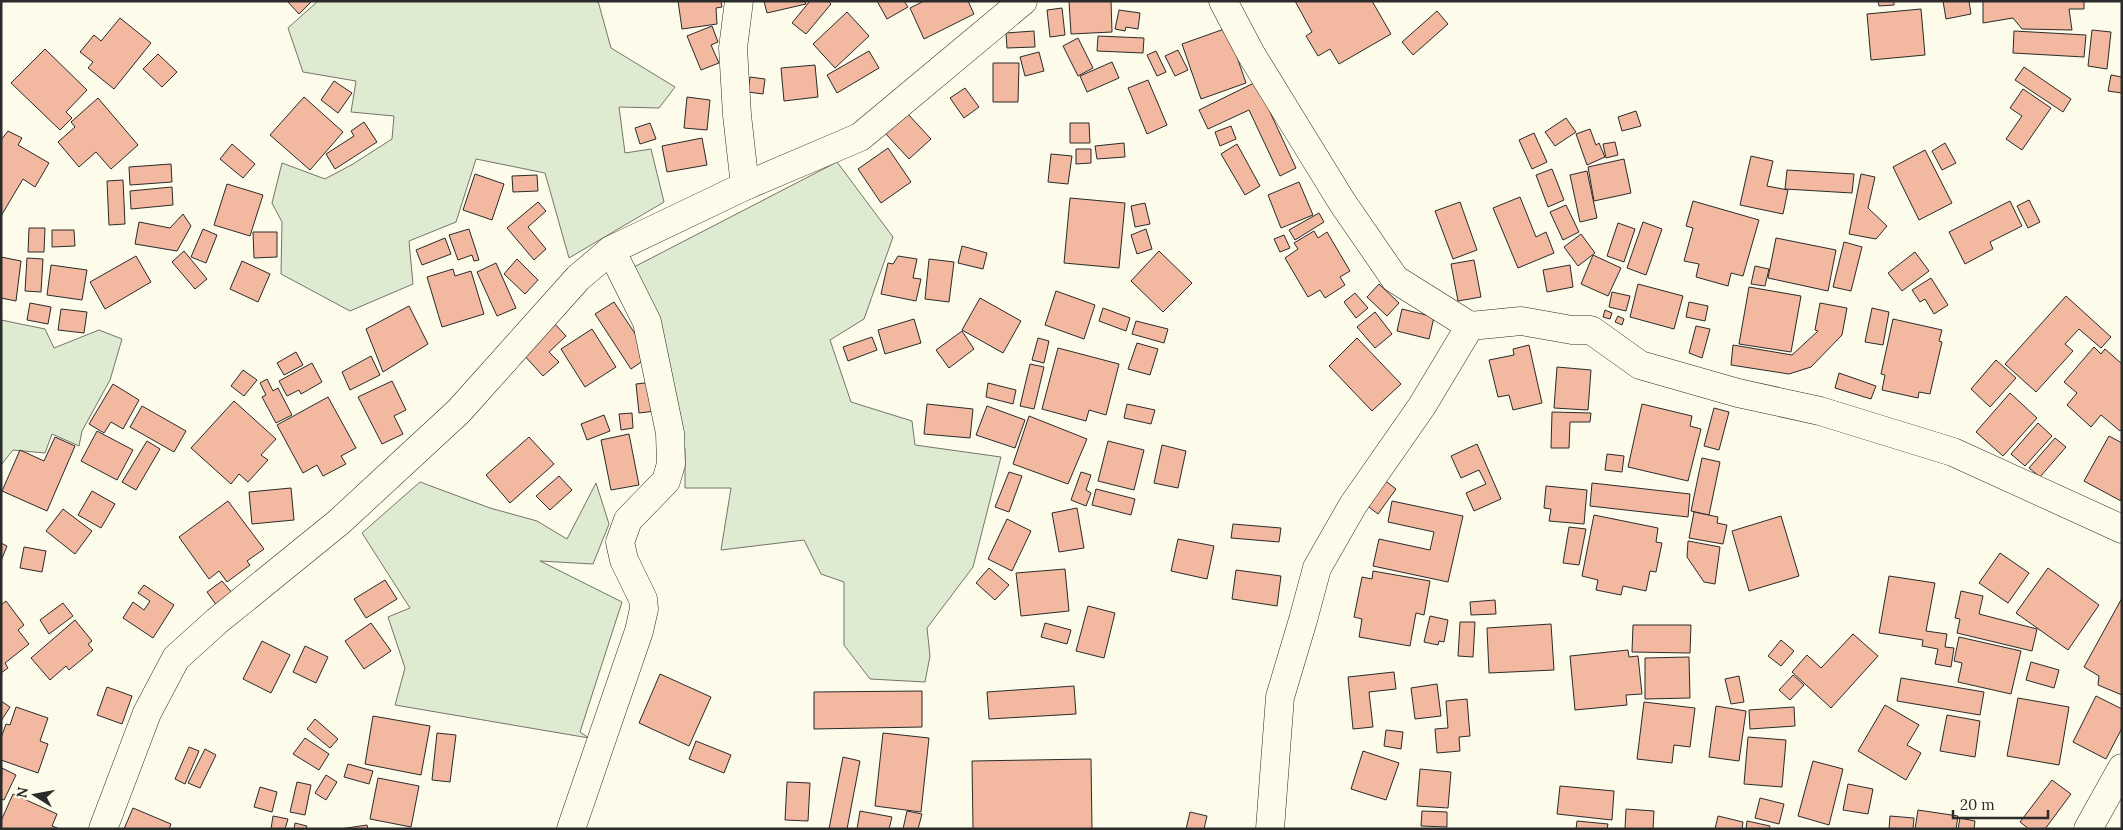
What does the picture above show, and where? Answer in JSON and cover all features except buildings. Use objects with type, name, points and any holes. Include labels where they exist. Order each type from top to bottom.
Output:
[{"type":"street","points":[[739,1],[732,48],[745,186]]},
{"type":"street","points":[[103,829],[147,713],[176,658],[217,621],[340,522],[459,411],[578,278],[611,250],[745,186],[860,137],[1024,1]]},
{"type":"street","points":[[1223,1],[1250,54],[1342,202],[1395,279],[1470,326],[1521,321],[1572,330],[1591,330],[1640,365],[1738,394],[1820,411],[1953,452],[2122,529]]},
{"type":"street","points":[[571,829],[639,631],[644,609],[643,599],[624,560],[620,542],[628,520],[666,481],[671,464],[670,433],[647,322],[611,250]]},
{"type":"street","points":[[1270,829],[1280,697],[1304,620],[1317,568],[1353,505],[1422,406],[1470,326]]},
{"type":"street","points":[[2088,829],[2122,768]]},
{"type":"green space","points":[[318,1],[598,1],[611,48],[675,87],[659,108],[619,107],[625,153],[651,149],[664,202],[569,258],[545,173],[476,159],[456,222],[409,241],[413,284],[350,311],[281,274],[282,222],[272,203],[282,163],[325,179],[392,139],[394,116],[351,112],[356,81],[303,72],[288,28]]},
{"type":"green space","points":[[837,162],[893,237],[864,319],[830,340],[851,402],[912,421],[915,445],[1001,457],[973,567],[927,628],[930,656],[925,682],[870,679],[844,645],[844,582],[821,574],[804,540],[721,550],[731,488],[685,488],[685,449],[634,267]]},
{"type":"green space","points":[[1,320],[45,329],[54,348],[99,330],[122,339],[110,380],[82,431],[79,446],[52,434],[45,453],[13,450],[1,465]]},
{"type":"green space","points":[[420,482],[490,508],[537,521],[567,539],[596,483],[609,524],[593,564],[540,561],[622,602],[580,732],[589,738],[395,705],[405,668],[388,617],[410,608],[362,533]]}]
